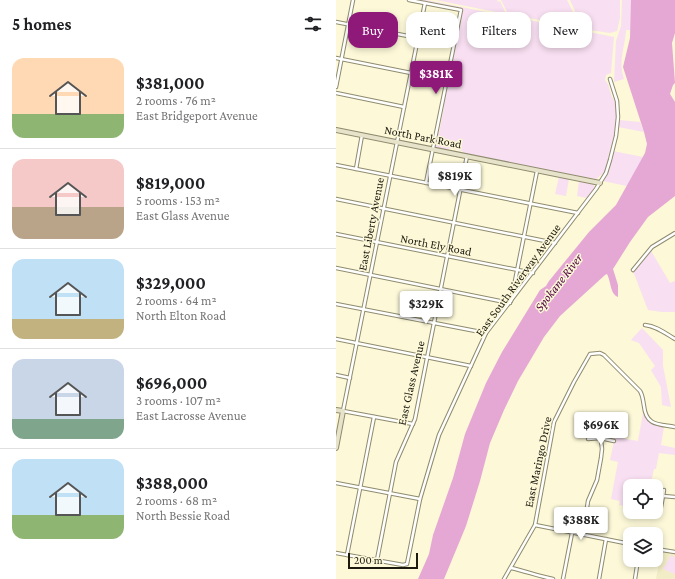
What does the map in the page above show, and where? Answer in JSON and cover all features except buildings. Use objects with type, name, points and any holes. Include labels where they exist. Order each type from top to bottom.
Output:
[{"type":"street","points":[[350,12],[353,0]]},
{"type":"street","points":[[409,0],[461,10],[426,183]]},
{"type":"street","name":"East Liberty Avenue","points":[[423,12],[425,3]]},
{"type":"street","points":[[336,22],[348,24],[336,87]]},
{"type":"street","name":"East Liberty Avenue","points":[[336,448],[416,48]]},
{"type":"street","points":[[336,58],[446,80]]},
{"type":"street","name":"East South Riverway Avenue","points":[[377,560],[403,565],[407,564],[420,499],[439,435],[486,333],[578,214],[606,173],[616,136],[618,117],[617,101],[610,78]]},
{"type":"street","points":[[336,93],[404,107]]},
{"type":"street","name":"North Park Road","points":[[336,130],[600,183]]},
{"type":"street","points":[[356,169],[362,135]]},
{"type":"street","name":"East Glass Avenue","points":[[377,560],[396,462],[413,424],[467,156]]},
{"type":"street","points":[[336,165],[578,214]]},
{"type":"street","points":[[336,268],[510,302],[537,170]]},
{"type":"street","points":[[336,199],[555,243]]},
{"type":"street","points":[[633,270],[652,247],[675,233]]},
{"type":"street","name":"North Ely Road","points":[[336,234],[533,273]]},
{"type":"street","points":[[336,304],[486,333]]},
{"type":"street","points":[[645,325],[661,330],[675,339]]},
{"type":"street","points":[[336,339],[471,366]]},
{"type":"street","name":"East Maringo Drive","points":[[504,579],[535,525],[554,422],[586,358],[590,354],[595,352],[604,355],[640,391],[646,417],[650,422],[675,428]]},
{"type":"street","points":[[336,375],[350,378]]},
{"type":"street","points":[[336,410],[413,424]]},
{"type":"street","points":[[582,534],[588,502],[597,480],[601,458],[602,449],[600,438],[602,416]]},
{"type":"street","points":[[347,555],[374,417]]},
{"type":"street","points":[[588,439],[600,438],[614,441]]},
{"type":"street","points":[[336,483],[420,499]]},
{"type":"street","points":[[664,490],[663,496],[675,497]]},
{"type":"street","points":[[535,525],[623,543]]},
{"type":"street","points":[[564,579],[572,533]]},
{"type":"street","points":[[599,579],[606,539]]},
{"type":"street","points":[[663,550],[675,552]]},
{"type":"street","points":[[336,553],[377,560]]},
{"type":"street","points":[[634,579],[637,567]]},
{"type":"street","points":[[511,568],[524,570],[538,576],[552,579]]},
{"type":"shaded area","points":[[419,0],[426,0],[486,12],[467,12],[467,48],[531,48],[531,20],[539,22],[539,48],[592,48],[592,33],[614,37],[611,73],[606,75],[605,80],[616,103],[617,117],[605,172],[596,179],[579,177],[467,155],[462,151],[450,148],[447,150],[437,149],[435,146],[436,135],[439,133],[444,107],[443,103],[455,48],[459,48],[459,28],[463,9]]},
{"type":"shaded area","points":[[436,0],[498,0],[497,2],[500,1],[505,12],[496,12]]},
{"type":"shaded area","points":[[501,0],[567,0],[573,12],[539,12],[539,20],[531,18],[531,12],[507,12]]},
{"type":"shaded area","points":[[570,0],[620,0],[620,18],[617,31],[610,33],[592,30],[592,12],[575,12]]},
{"type":"shaded area","points":[[622,0],[631,0],[631,30],[626,30],[622,54],[622,72],[624,79],[614,82],[616,41],[621,26]]},
{"type":"shaded area","points":[[619,120],[640,122],[644,132],[618,127]]},
{"type":"shaded area","points":[[613,151],[643,157],[627,186],[603,181],[607,173]]},
{"type":"shaded area","points":[[559,177],[569,179],[566,196],[555,194]]},
{"type":"shaded area","points":[[579,181],[593,184],[595,188],[587,198],[577,196]]},
{"type":"shaded area","points":[[651,251],[670,283],[675,281],[675,312],[648,310],[633,271]]},
{"type":"shaded area","points":[[642,328],[663,350],[663,366],[671,407],[662,405],[661,387],[651,370],[655,366],[639,343],[631,340]]},
{"type":"shaded area","points":[[643,413],[651,423],[664,427],[661,445],[675,448],[675,455],[659,453],[656,469],[654,469],[652,479],[623,479],[623,506],[619,505],[620,501],[611,499],[618,462],[610,460],[615,437],[638,441]]},
{"type":"shaded area","points":[[663,551],[675,554],[675,579],[656,579],[658,567],[663,567]]},
{"type":"shaded area","points":[[671,555],[675,558],[675,574],[663,569]]},
{"type":"water","name":"Spokane River","points":[[631,0],[675,0],[675,33],[672,43],[675,83],[670,94],[675,102],[675,196],[648,217],[613,269],[618,285],[618,297],[613,293],[607,274],[605,275],[560,316],[544,337],[518,381],[490,443],[466,526],[444,579],[418,579],[429,554],[433,535],[453,478],[465,434],[486,383],[502,352],[540,290],[546,286],[589,232],[616,205],[645,153],[647,144],[644,132],[623,67],[630,38]]}]
